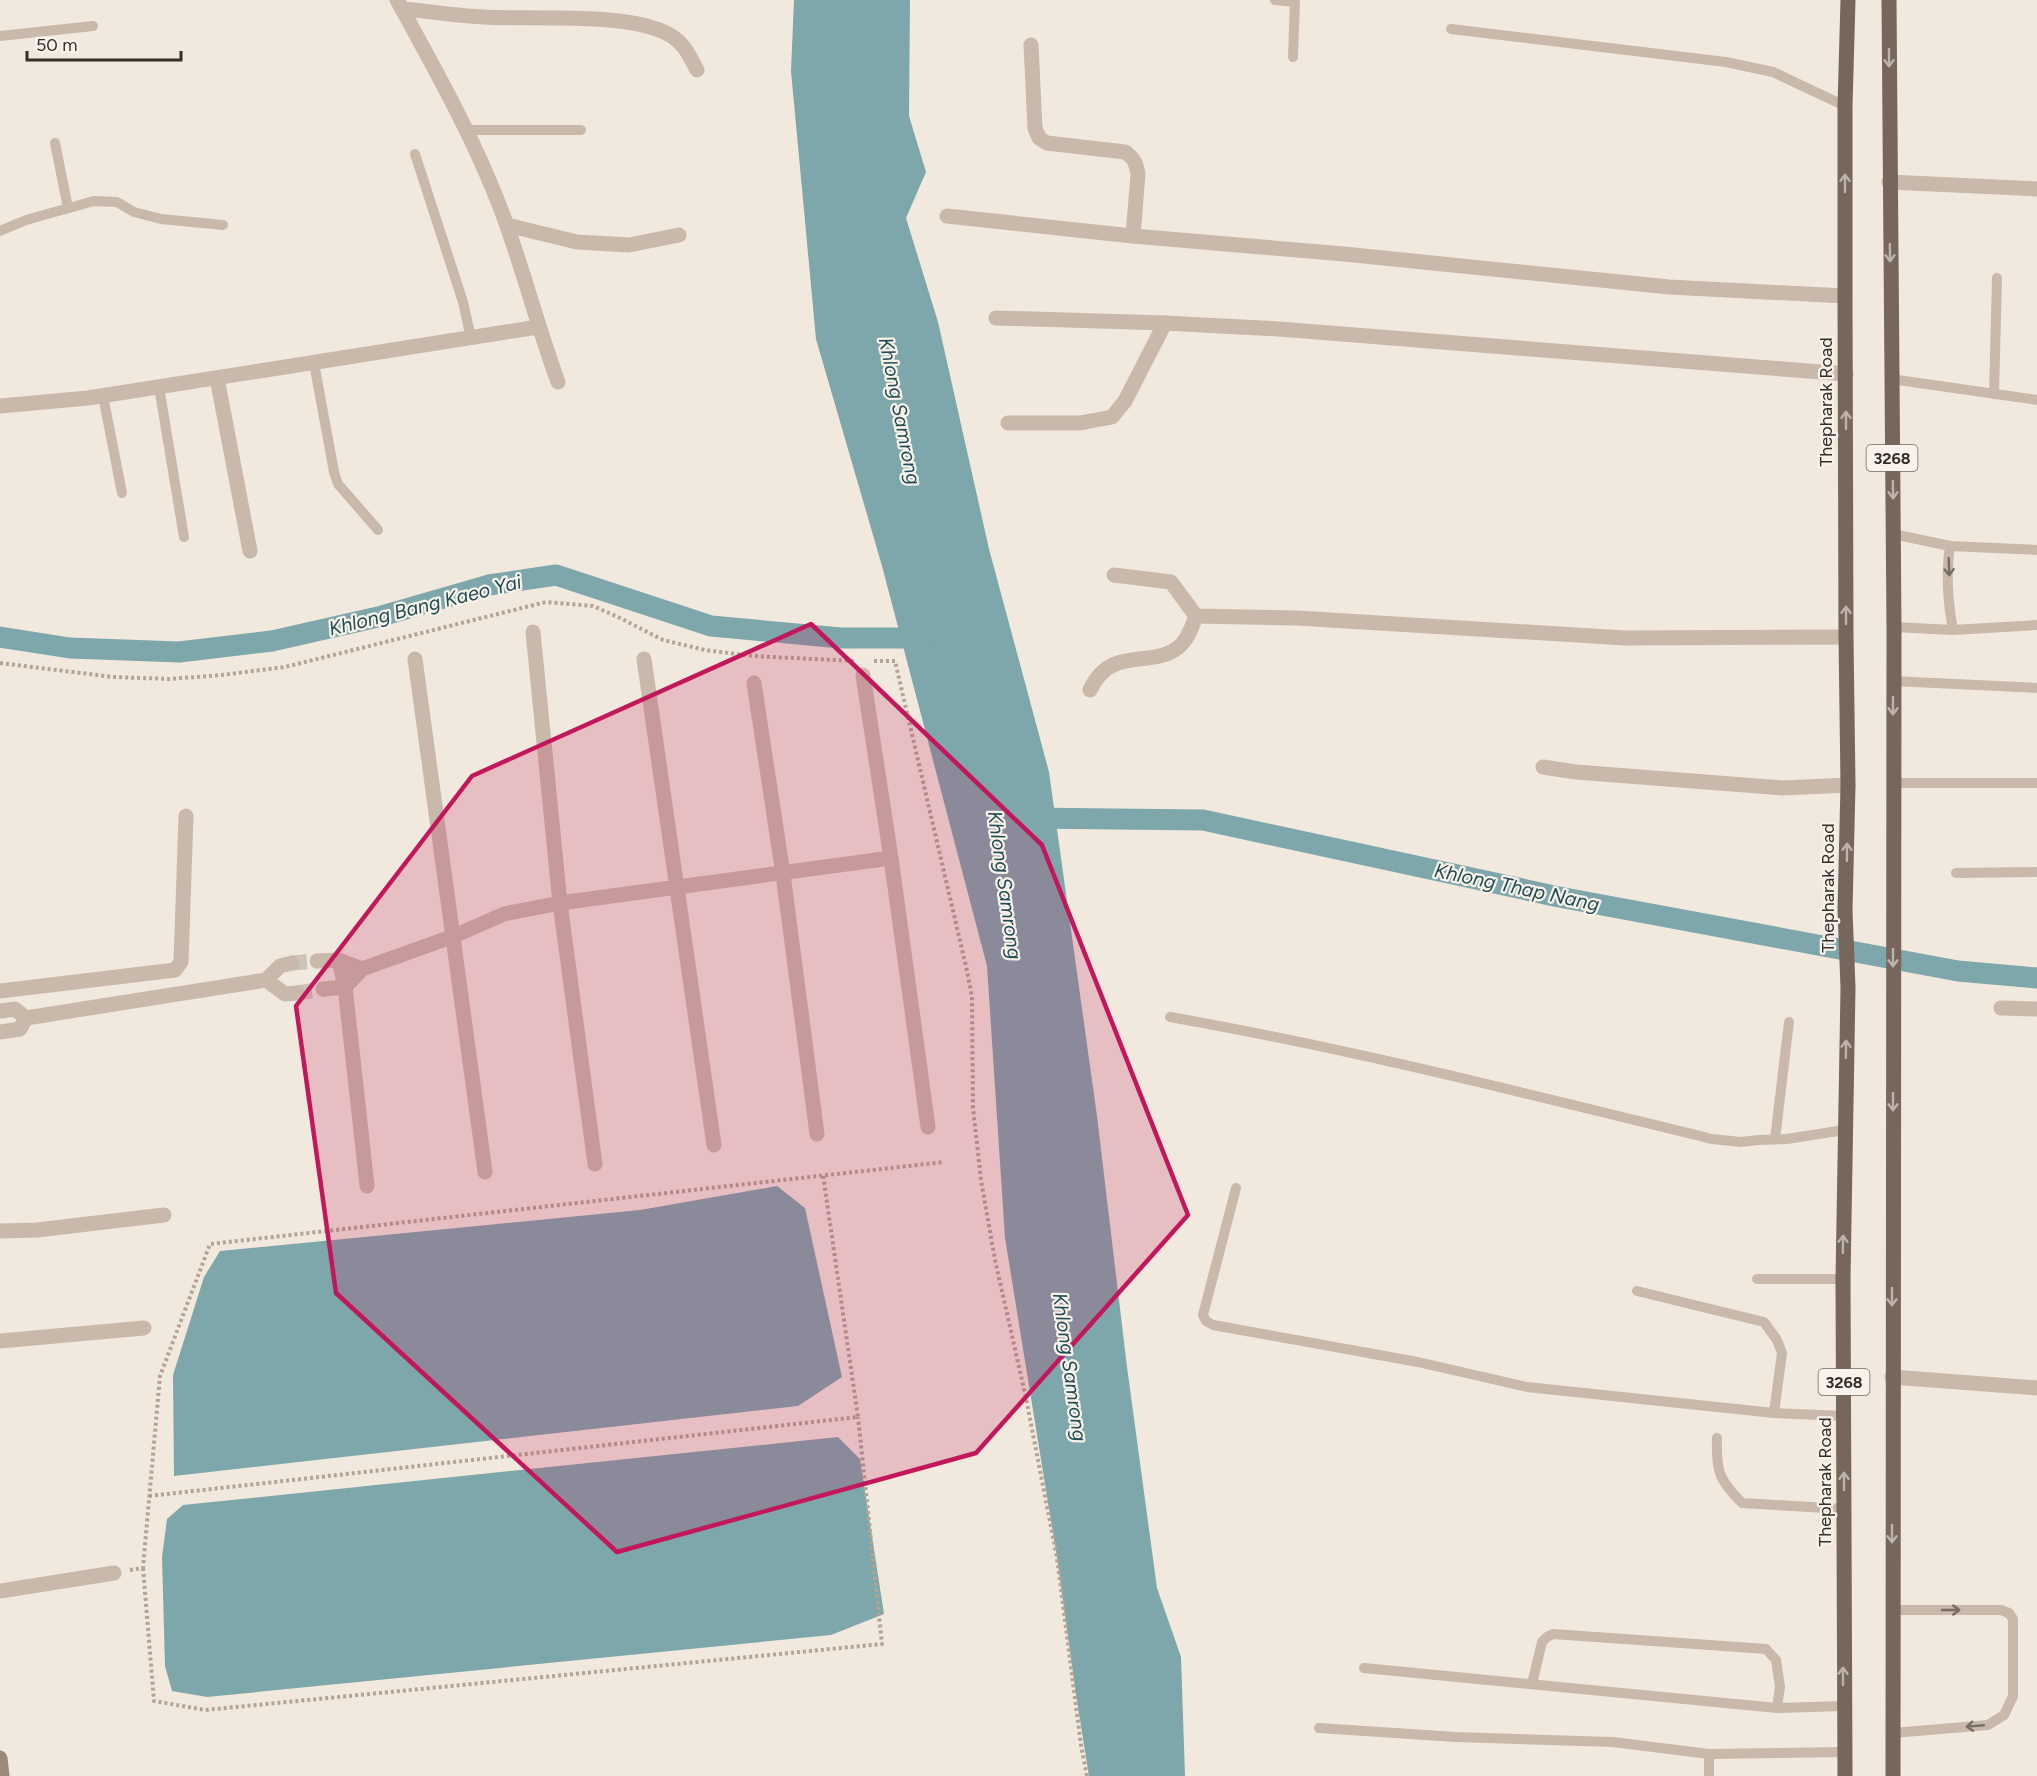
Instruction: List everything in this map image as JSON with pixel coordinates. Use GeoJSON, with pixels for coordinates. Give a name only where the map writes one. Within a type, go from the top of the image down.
{"type":"FeatureCollection","features":[{"type":"Feature","properties":{"kind":"main road","name":"Thepharak Road"},"geometry":{"type":"LineString","coordinates":[[1845,1776],[1843,1279],[1848,988],[1845,910],[1848,785],[1845,106],[1848,0]]}},
{"type":"Feature","properties":{"kind":"main road","name":"3268"},"geometry":{"type":"LineString","coordinates":[[1888,0],[1894,627],[1893,1776]]}},
{"type":"Feature","properties":{"kind":"main road"},"geometry":{"type":"LineString","coordinates":[[0,1758],[3,1776]]}},
{"type":"Feature","properties":{"kind":"street"},"geometry":{"type":"LineString","coordinates":[[400,4],[483,17],[638,23],[672,35],[683,44],[697,70]]}},
{"type":"Feature","properties":{"kind":"street"},"geometry":{"type":"LineString","coordinates":[[400,4],[465,130],[507,225],[538,327],[558,382]]}},
{"type":"Feature","properties":{"kind":"street"},"geometry":{"type":"LineString","coordinates":[[1031,45],[1035,128],[1039,138],[1047,143],[1125,152],[1132,157],[1138,174],[1133,236]]}},
{"type":"Feature","properties":{"kind":"street"},"geometry":{"type":"LineString","coordinates":[[1889,182],[2037,189]]}},
{"type":"Feature","properties":{"kind":"street"},"geometry":{"type":"LineString","coordinates":[[947,216],[1669,287],[1845,296]]}},
{"type":"Feature","properties":{"kind":"street"},"geometry":{"type":"LineString","coordinates":[[507,225],[577,242],[629,245],[679,235]]}},
{"type":"Feature","properties":{"kind":"street"},"geometry":{"type":"LineString","coordinates":[[996,318],[1209,324],[1290,329],[1846,374]]}},
{"type":"Feature","properties":{"kind":"street"},"geometry":{"type":"LineString","coordinates":[[1008,423],[1080,423],[1112,417],[1125,401],[1165,323]]}},
{"type":"Feature","properties":{"kind":"street"},"geometry":{"type":"LineString","coordinates":[[0,406],[103,396],[538,327]]}},
{"type":"Feature","properties":{"kind":"street"},"geometry":{"type":"LineString","coordinates":[[217,378],[250,550]]}},
{"type":"Feature","properties":{"kind":"street"},"geometry":{"type":"LineString","coordinates":[[1114,575],[1171,582],[1196,616]]}},
{"type":"Feature","properties":{"kind":"street"},"geometry":{"type":"LineString","coordinates":[[1196,616],[1297,618],[1625,638],[1846,637]]}},
{"type":"Feature","properties":{"kind":"street"},"geometry":{"type":"LineString","coordinates":[[1090,690],[1095,678],[1108,667],[1121,661],[1158,656],[1175,649],[1187,638],[1196,616]]}},
{"type":"Feature","properties":{"kind":"street"},"geometry":{"type":"LineString","coordinates":[[533,632],[560,903],[594,1164]]}},
{"type":"Feature","properties":{"kind":"street"},"geometry":{"type":"LineString","coordinates":[[415,659],[485,1172]]}},
{"type":"Feature","properties":{"kind":"street"},"geometry":{"type":"LineString","coordinates":[[644,659],[714,1145]]}},
{"type":"Feature","properties":{"kind":"street"},"geometry":{"type":"LineString","coordinates":[[862,675],[891,858],[928,1127]]}},
{"type":"Feature","properties":{"kind":"street"},"geometry":{"type":"LineString","coordinates":[[754,683],[783,874],[817,1134]]}},
{"type":"Feature","properties":{"kind":"street"},"geometry":{"type":"LineString","coordinates":[[1542,767],[1576,772],[1784,788],[1848,785]]}},
{"type":"Feature","properties":{"kind":"street"},"geometry":{"type":"LineString","coordinates":[[0,991],[176,970],[181,962],[186,816]]}},
{"type":"Feature","properties":{"kind":"street"},"geometry":{"type":"LineString","coordinates":[[323,989],[345,987],[362,969],[454,936],[504,914],[560,903],[891,858]]}},
{"type":"Feature","properties":{"kind":"street"},"geometry":{"type":"LineString","coordinates":[[317,961],[339,960],[362,969]]}},
{"type":"Feature","properties":{"kind":"street"},"geometry":{"type":"LineString","coordinates":[[339,960],[345,987],[367,1186]]}},
{"type":"Feature","properties":{"kind":"street"},"geometry":{"type":"LineString","coordinates":[[0,1011],[15,1009],[26,1018],[266,980],[280,966],[291,963]]}},
{"type":"Feature","properties":{"kind":"street"},"geometry":{"type":"LineString","coordinates":[[266,980],[285,994],[297,993]]}},
{"type":"Feature","properties":{"kind":"street"},"geometry":{"type":"LineString","coordinates":[[2001,1008],[2037,1009]]}},
{"type":"Feature","properties":{"kind":"street"},"geometry":{"type":"LineString","coordinates":[[0,1032],[20,1029],[26,1018]]}},
{"type":"Feature","properties":{"kind":"street"},"geometry":{"type":"LineString","coordinates":[[0,1231],[37,1230],[164,1215]]}},
{"type":"Feature","properties":{"kind":"street"},"geometry":{"type":"LineString","coordinates":[[0,1341],[144,1328]]}},
{"type":"Feature","properties":{"kind":"street"},"geometry":{"type":"LineString","coordinates":[[1892,1377],[2037,1388]]}},
{"type":"Feature","properties":{"kind":"street"},"geometry":{"type":"LineString","coordinates":[[0,1591],[114,1573]]}},
{"type":"Feature","properties":{"kind":"lane"},"geometry":{"type":"LineString","coordinates":[[1275,0],[1295,1],[1293,57]]}},
{"type":"Feature","properties":{"kind":"lane"},"geometry":{"type":"LineString","coordinates":[[0,36],[93,26]]}},
{"type":"Feature","properties":{"kind":"lane"},"geometry":{"type":"LineString","coordinates":[[1451,29],[1726,62],[1773,72],[1845,106]]}},
{"type":"Feature","properties":{"kind":"lane"},"geometry":{"type":"LineString","coordinates":[[465,130],[581,130]]}},
{"type":"Feature","properties":{"kind":"lane"},"geometry":{"type":"LineString","coordinates":[[56,143],[68,208]]}},
{"type":"Feature","properties":{"kind":"lane"},"geometry":{"type":"LineString","coordinates":[[415,154],[463,302],[471,338]]}},
{"type":"Feature","properties":{"kind":"lane"},"geometry":{"type":"LineString","coordinates":[[0,231],[26,220],[94,201],[117,202],[134,212],[161,219],[223,225]]}},
{"type":"Feature","properties":{"kind":"lane"},"geometry":{"type":"LineString","coordinates":[[1994,394],[1997,278]]}},
{"type":"Feature","properties":{"kind":"lane"},"geometry":{"type":"LineString","coordinates":[[314,363],[338,484],[378,530]]}},
{"type":"Feature","properties":{"kind":"lane"},"geometry":{"type":"LineString","coordinates":[[1892,379],[2037,400]]}},
{"type":"Feature","properties":{"kind":"lane"},"geometry":{"type":"LineString","coordinates":[[159,387],[184,537]]}},
{"type":"Feature","properties":{"kind":"lane"},"geometry":{"type":"LineString","coordinates":[[103,396],[122,493]]}},
{"type":"Feature","properties":{"kind":"lane"},"geometry":{"type":"LineString","coordinates":[[1893,534],[1950,546],[2037,550]]}},
{"type":"Feature","properties":{"kind":"lane"},"geometry":{"type":"LineString","coordinates":[[1950,546],[1948,556],[1953,630]]}},
{"type":"Feature","properties":{"kind":"lane"},"geometry":{"type":"LineString","coordinates":[[1894,627],[1953,630],[2037,625]]}},
{"type":"Feature","properties":{"kind":"lane"},"geometry":{"type":"LineString","coordinates":[[1893,681],[2037,688]]}},
{"type":"Feature","properties":{"kind":"lane"},"geometry":{"type":"LineString","coordinates":[[1893,783],[2037,783]]}},
{"type":"Feature","properties":{"kind":"lane"},"geometry":{"type":"LineString","coordinates":[[1956,873],[2037,872]]}},
{"type":"Feature","properties":{"kind":"lane"},"geometry":{"type":"LineString","coordinates":[[1170,1017],[1227,1027],[1484,1083],[1712,1139],[1741,1143],[1844,1130]]}},
{"type":"Feature","properties":{"kind":"lane"},"geometry":{"type":"LineString","coordinates":[[1774,1139],[1789,1022]]}},
{"type":"Feature","properties":{"kind":"lane"},"geometry":{"type":"LineString","coordinates":[[1236,1188],[1203,1315],[1206,1321],[1213,1325],[1418,1362],[1527,1387],[1774,1413],[1845,1416]]}},
{"type":"Feature","properties":{"kind":"lane"},"geometry":{"type":"LineString","coordinates":[[1757,1279],[1843,1279]]}},
{"type":"Feature","properties":{"kind":"lane"},"geometry":{"type":"LineString","coordinates":[[1637,1291],[1764,1322],[1777,1340],[1782,1353],[1774,1413]]}},
{"type":"Feature","properties":{"kind":"lane"},"geometry":{"type":"LineString","coordinates":[[1718,1438],[1716,1464],[1725,1485],[1742,1503],[1844,1509]]}},
{"type":"Feature","properties":{"kind":"lane"},"geometry":{"type":"LineString","coordinates":[[1893,1610],[2001,1610],[2013,1619],[2013,1696],[2004,1715],[1988,1725],[1893,1733]]}},
{"type":"Feature","properties":{"kind":"lane"},"geometry":{"type":"LineString","coordinates":[[1532,1684],[1542,1642],[1553,1634],[1766,1649],[1776,1660],[1780,1687],[1777,1708]]}},
{"type":"Feature","properties":{"kind":"lane"},"geometry":{"type":"LineString","coordinates":[[1364,1668],[1777,1708],[1843,1706]]}},
{"type":"Feature","properties":{"kind":"lane"},"geometry":{"type":"LineString","coordinates":[[1319,1728],[1456,1737],[1613,1742],[1709,1754],[1845,1752]]}},
{"type":"Feature","properties":{"kind":"lane"},"geometry":{"type":"LineString","coordinates":[[1709,1754],[1710,1776]]}},
{"type":"Feature","properties":{"kind":"path"},"geometry":{"type":"LineString","coordinates":[[0,663],[113,676],[170,679],[222,675],[285,667],[546,602],[593,606],[663,640],[705,650],[810,660],[895,662],[972,997],[973,1108],[981,1180],[994,1260],[1026,1398],[1057,1558],[1087,1776]]}},
{"type":"Feature","properties":{"kind":"path"},"geometry":{"type":"LineString","coordinates":[[823,1175],[858,1417],[882,1644],[205,1710],[154,1701],[143,1568],[160,1376],[210,1244],[823,1175],[944,1162]]}},
{"type":"Feature","properties":{"kind":"path"},"geometry":{"type":"LineString","coordinates":[[149,1496],[858,1417]]}},
{"type":"Feature","properties":{"kind":"path"},"geometry":{"type":"LineString","coordinates":[[114,1573],[143,1568]]}},
{"type":"Feature","properties":{"kind":"highlighted area"},"geometry":{"type":"Polygon","coordinates":[[[811,624],[1042,845],[1188,1215],[976,1453],[617,1552],[336,1293],[296,1006],[472,776],[811,624]]]}},
{"type":"Feature","properties":{"kind":"water","name":"Khlong Samrong"},"geometry":{"type":"Polygon","coordinates":[[[794,0],[910,0],[909,116],[926,172],[906,218],[938,322],[989,549],[1049,772],[1097,1116],[1127,1367],[1157,1588],[1181,1657],[1185,1776],[1089,1776],[1057,1558],[1005,1238],[987,966],[882,566],[816,339],[791,71],[794,0]]]}},
{"type":"Feature","properties":{"kind":"water"},"geometry":{"type":"Polygon","coordinates":[[[777,1186],[805,1208],[842,1377],[798,1406],[174,1476],[173,1375],[204,1277],[220,1251],[640,1210],[777,1186]]]}},
{"type":"Feature","properties":{"kind":"water"},"geometry":{"type":"Polygon","coordinates":[[[838,1437],[860,1459],[884,1614],[831,1635],[207,1697],[172,1691],[165,1666],[162,1557],[167,1519],[183,1505],[838,1437]]]}},
{"type":"Feature","properties":{"kind":"waterway","name":"Khlong Bang Kaeo Yai"},"geometry":{"type":"LineString","coordinates":[[0,637],[70,648],[179,652],[272,641],[378,617],[489,585],[556,575],[711,626],[841,638],[926,638]]}},
{"type":"Feature","properties":{"kind":"waterway","name":"Khlong Thap Nang"},"geometry":{"type":"LineString","coordinates":[[1027,818],[1203,820],[1559,897],[1958,971],[2037,978]]}},
{"type":"Feature","properties":{"kind":"tunnel"},"geometry":{"type":"LineString","coordinates":[[292,963],[317,961]]}},
{"type":"Feature","properties":{"kind":"tunnel"},"geometry":{"type":"LineString","coordinates":[[297,993],[323,989]]}}]}
